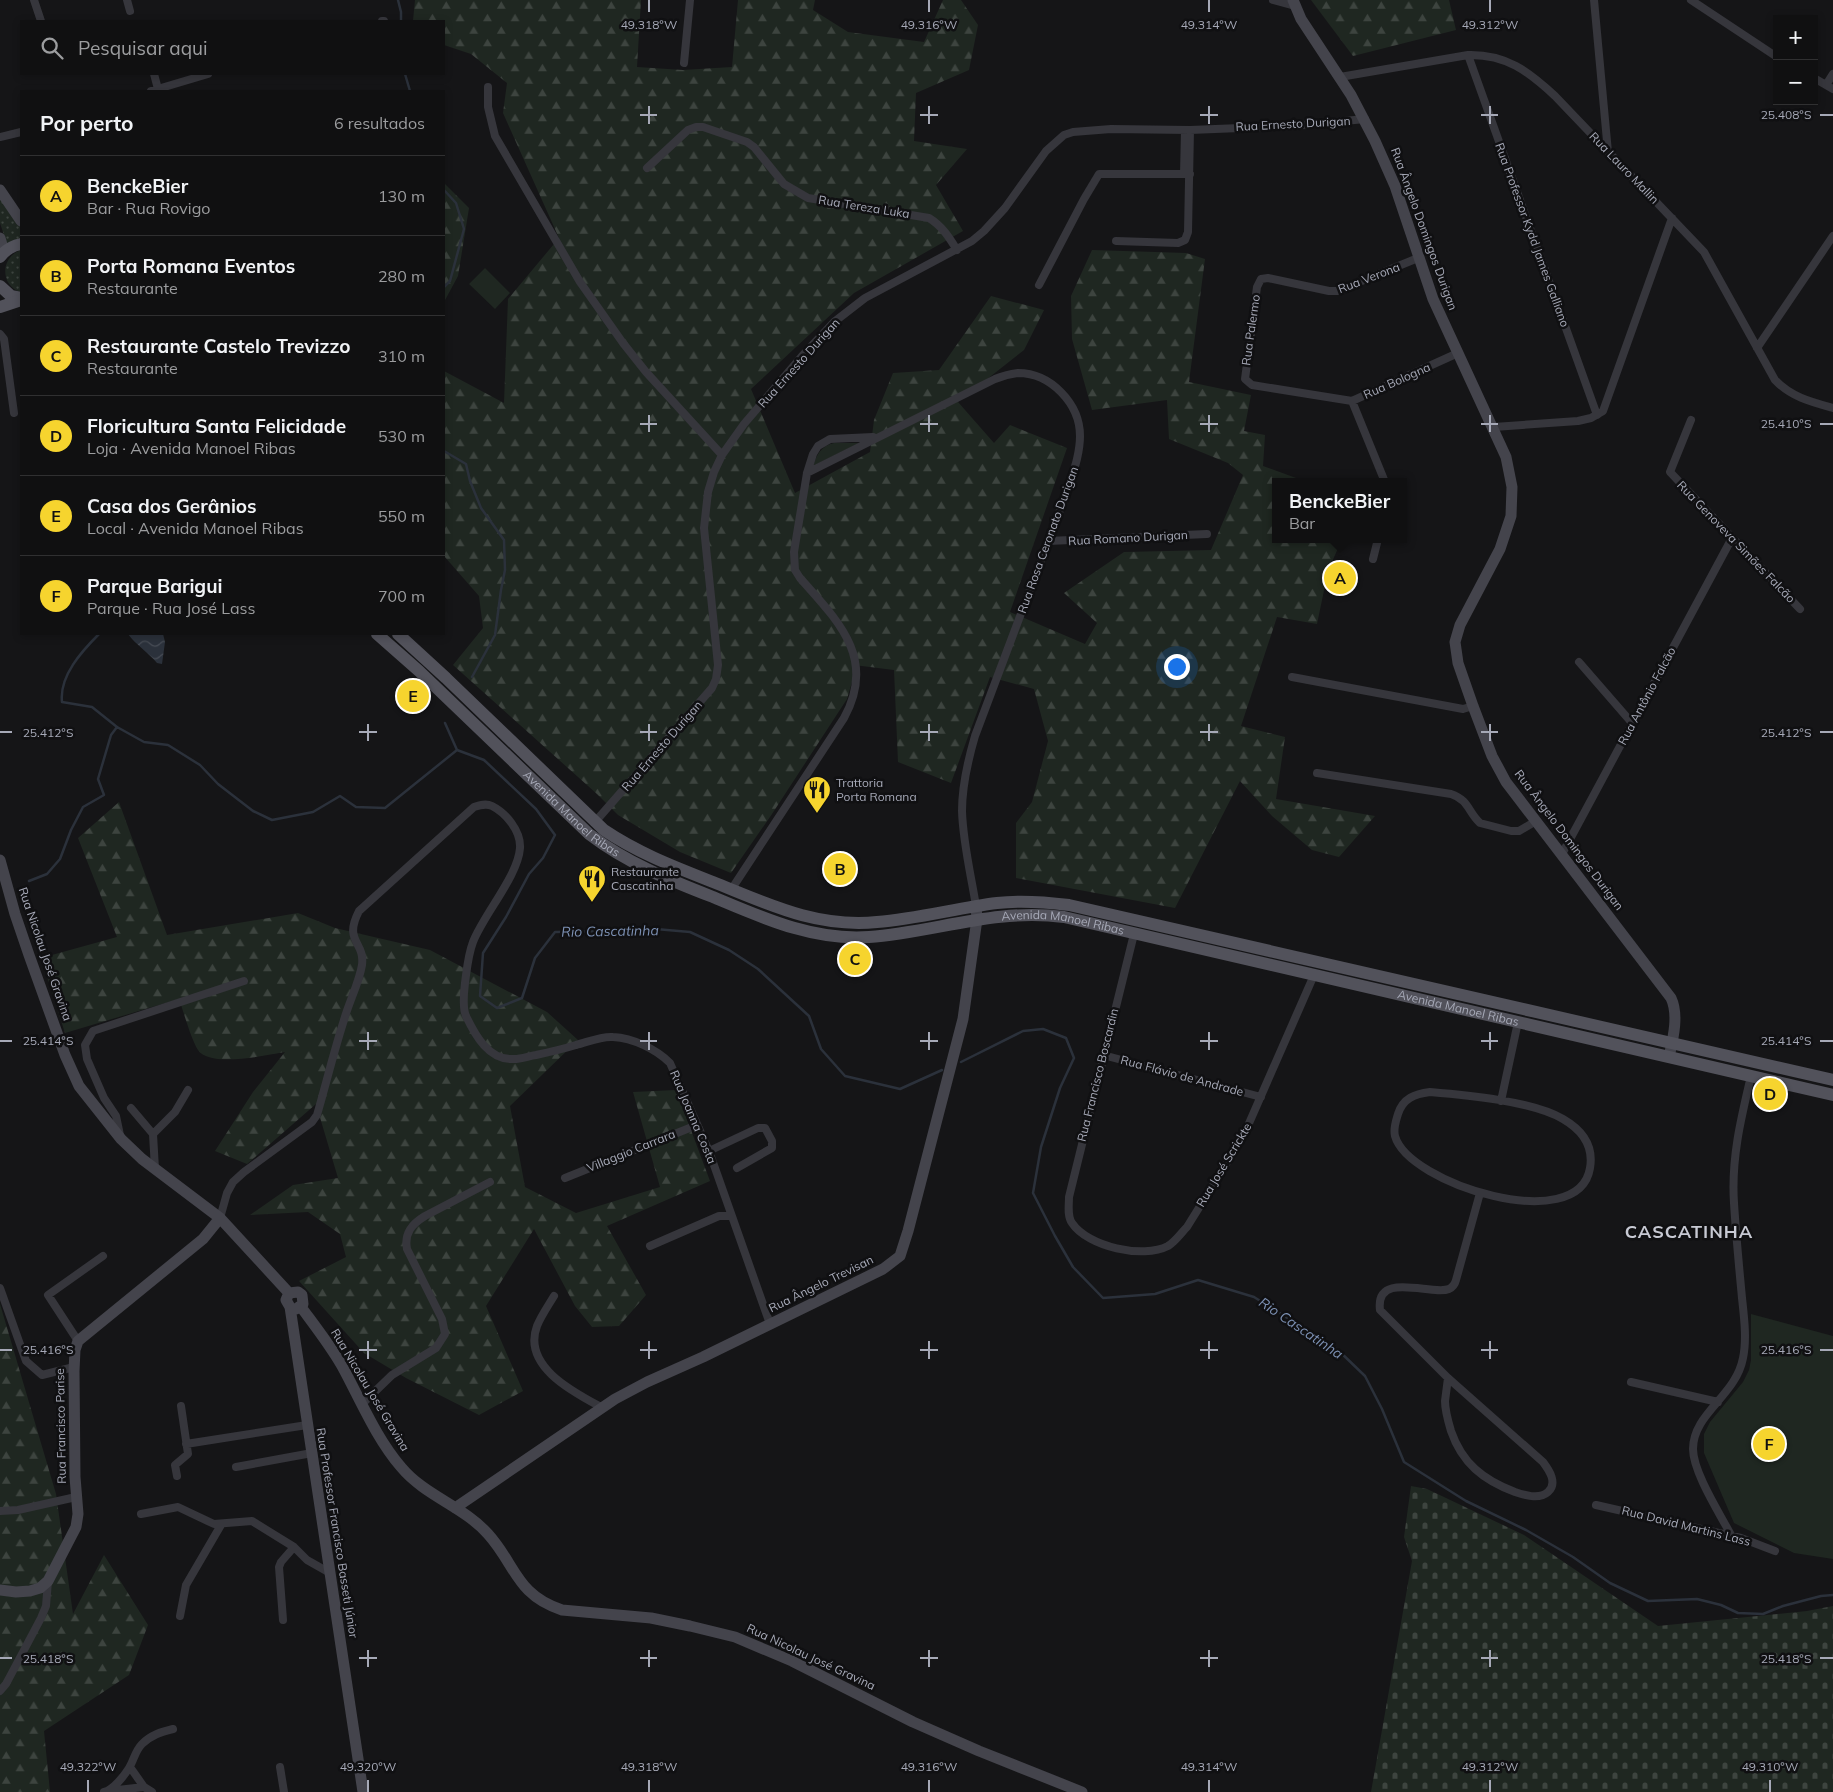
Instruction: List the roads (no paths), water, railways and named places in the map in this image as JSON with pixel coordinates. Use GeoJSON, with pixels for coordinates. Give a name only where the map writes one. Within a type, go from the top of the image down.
{"type":"FeatureCollection","features":[{"type":"Feature","properties":{"kind":"main road"},"geometry":{"type":"LineString","coordinates":[[2,253],[12,246],[20,244]]}},
{"type":"Feature","properties":{"kind":"main road"},"geometry":{"type":"LineString","coordinates":[[0,286],[11,296],[20,299]]}},
{"type":"Feature","properties":{"kind":"main road"},"geometry":{"type":"LineString","coordinates":[[2,307],[20,299]]}},
{"type":"Feature","properties":{"kind":"main road"},"geometry":{"type":"LineString","coordinates":[[2,307],[20,305]]}},
{"type":"Feature","properties":{"kind":"main road","name":"Avenida Manoel Ribas"},"geometry":{"type":"LineString","coordinates":[[378,635],[431,682],[589,834],[626,859],[657,874],[779,923],[810,933],[834,936],[876,936],[1016,914],[1055,916],[1833,1095]]}},
{"type":"Feature","properties":{"kind":"main road","name":"Avenida Manoel Ribas"},"geometry":{"type":"LineString","coordinates":[[399,635],[430,662],[595,822],[614,836],[643,853],[731,890],[801,916],[842,923],[879,922],[976,906],[1032,901],[1069,905],[1833,1080]]}},
{"type":"Feature","properties":{"kind":"main road"},"geometry":{"type":"LineString","coordinates":[[419,671],[426,669],[430,662]]}},
{"type":"Feature","properties":{"kind":"main road"},"geometry":{"type":"LineString","coordinates":[[431,682],[439,677],[446,678]]}},
{"type":"Feature","properties":{"kind":"main road"},"geometry":{"type":"LineString","coordinates":[[589,834],[595,822]]}},
{"type":"Feature","properties":{"kind":"main road"},"geometry":{"type":"LineString","coordinates":[[699,892],[725,894],[731,890]]}},
{"type":"Feature","properties":{"kind":"main road"},"geometry":{"type":"LineString","coordinates":[[1081,921],[1113,922],[1118,916]]}},
{"type":"Feature","properties":{"kind":"main road"},"geometry":{"type":"LineString","coordinates":[[1134,934],[1140,928],[1147,926],[1172,928]]}},
{"type":"Feature","properties":{"kind":"main road"},"geometry":{"type":"LineString","coordinates":[[1289,969],[1303,966],[1308,960]]}},
{"type":"Feature","properties":{"kind":"main road"},"geometry":{"type":"LineString","coordinates":[[1314,975],[1320,969],[1340,967]]}},
{"type":"Feature","properties":{"kind":"main road"},"geometry":{"type":"LineString","coordinates":[[1462,1009],[1498,1011],[1502,1009],[1504,1004]]}},
{"type":"Feature","properties":{"kind":"main road"},"geometry":{"type":"LineString","coordinates":[[1518,1022],[1521,1018],[1530,1015],[1560,1017]]}},
{"type":"Feature","properties":{"kind":"street"},"geometry":{"type":"LineString","coordinates":[[34,0],[41,20]]}},
{"type":"Feature","properties":{"kind":"street"},"geometry":{"type":"LineString","coordinates":[[127,0],[130,11]]}},
{"type":"Feature","properties":{"kind":"street"},"geometry":{"type":"LineString","coordinates":[[684,63],[690,0]]}},
{"type":"Feature","properties":{"kind":"street"},"geometry":{"type":"LineString","coordinates":[[1273,0],[1294,3]]}},
{"type":"Feature","properties":{"kind":"street"},"geometry":{"type":"LineString","coordinates":[[1594,0],[1608,152]]}},
{"type":"Feature","properties":{"kind":"street"},"geometry":{"type":"LineString","coordinates":[[1691,0],[1773,54]]}},
{"type":"Feature","properties":{"kind":"street","name":"Rua Ângelo Domingos Durigan"},"geometry":{"type":"LineString","coordinates":[[1294,3],[1313,37],[1365,119],[1394,186],[1433,299],[1494,427],[1511,473],[1513,502],[1511,516],[1500,549],[1457,634],[1455,652],[1473,706],[1486,742],[1510,787],[1671,998],[1675,1011],[1669,1057]]}},
{"type":"Feature","properties":{"kind":"street","name":"Rua Lauro Mallin"},"geometry":{"type":"LineString","coordinates":[[1340,77],[1468,55],[1490,56],[1503,59],[1529,74],[1555,96],[1699,246],[1708,259],[1769,371],[1782,387],[1800,398],[1833,408]]}},
{"type":"Feature","properties":{"kind":"street","name":"Rua Professor Kydd James Galliano"},"geometry":{"type":"LineString","coordinates":[[1468,55],[1596,415]]}},
{"type":"Feature","properties":{"kind":"street"},"geometry":{"type":"LineString","coordinates":[[1818,80],[1830,87],[1833,74]]}},
{"type":"Feature","properties":{"kind":"street"},"geometry":{"type":"LineString","coordinates":[[154,75],[154,90],[205,75]]}},
{"type":"Feature","properties":{"kind":"street"},"geometry":{"type":"LineString","coordinates":[[488,87],[488,107],[495,136],[580,282],[646,372],[722,455]]}},
{"type":"Feature","properties":{"kind":"street","name":"Rua Ernesto Durigan"},"geometry":{"type":"LineString","coordinates":[[595,822],[706,696],[716,678],[717,652],[704,528],[708,492],[714,472],[722,455],[744,424],[834,322],[865,298],[972,241],[996,219],[1046,151],[1064,135],[1073,132],[1111,129],[1187,130],[1292,126],[1365,119]]}},
{"type":"Feature","properties":{"kind":"street","name":"Rua Tereza Luka"},"geometry":{"type":"LineString","coordinates":[[647,168],[688,130],[703,127],[747,142],[754,147],[784,184],[802,195],[824,202],[929,218],[938,223],[957,250]]}},
{"type":"Feature","properties":{"kind":"street"},"geometry":{"type":"LineString","coordinates":[[1116,241],[1178,243],[1185,240],[1188,232],[1187,130]]}},
{"type":"Feature","properties":{"kind":"street"},"geometry":{"type":"LineString","coordinates":[[0,137],[20,132]]}},
{"type":"Feature","properties":{"kind":"street"},"geometry":{"type":"LineString","coordinates":[[1039,285],[1099,174],[1187,174]]}},
{"type":"Feature","properties":{"kind":"street"},"geometry":{"type":"LineString","coordinates":[[0,190],[20,220]]}},
{"type":"Feature","properties":{"kind":"street"},"geometry":{"type":"LineString","coordinates":[[1494,427],[1578,421],[1602,411],[1606,405],[1672,218]]}},
{"type":"Feature","properties":{"kind":"street"},"geometry":{"type":"LineString","coordinates":[[1757,348],[1833,236]]}},
{"type":"Feature","properties":{"kind":"street"},"geometry":{"type":"LineString","coordinates":[[0,238],[2,253]]}},
{"type":"Feature","properties":{"kind":"street","name":"Rua Verona"},"geometry":{"type":"LineString","coordinates":[[1261,279],[1268,278],[1328,291],[1337,291],[1418,258]]}},
{"type":"Feature","properties":{"kind":"street","name":"Rua Palermo"},"geometry":{"type":"LineString","coordinates":[[1246,381],[1244,376],[1257,287],[1261,279]]}},
{"type":"Feature","properties":{"kind":"street"},"geometry":{"type":"LineString","coordinates":[[0,334],[4,338],[14,413]]}},
{"type":"Feature","properties":{"kind":"street","name":"Rua Bologna"},"geometry":{"type":"LineString","coordinates":[[1246,381],[1252,385],[1352,401],[1458,354]]}},
{"type":"Feature","properties":{"kind":"street","name":"Rua Rosa Ceronato Durigan"},"geometry":{"type":"LineString","coordinates":[[807,473],[995,379],[1018,373],[1043,378],[1064,395],[1078,421],[1080,436],[1075,468],[975,736],[968,761],[962,810],[976,906]]}},
{"type":"Feature","properties":{"kind":"street"},"geometry":{"type":"LineString","coordinates":[[1352,401],[1383,478]]}},
{"type":"Feature","properties":{"kind":"street","name":"Rua Genoveva Simões Falcão"},"geometry":{"type":"LineString","coordinates":[[1691,420],[1670,472],[1800,609]]}},
{"type":"Feature","properties":{"kind":"street"},"geometry":{"type":"LineString","coordinates":[[731,890],[844,718],[855,694],[857,670],[851,644],[841,626],[800,578],[796,570],[794,552],[807,473],[813,454],[818,446],[830,440],[863,439],[880,436]]}},
{"type":"Feature","properties":{"kind":"street","name":"Rua Romano Durigan"},"geometry":{"type":"LineString","coordinates":[[1048,542],[1207,534]]}},
{"type":"Feature","properties":{"kind":"street","name":"Rua Antônio Falcão"},"geometry":{"type":"LineString","coordinates":[[1562,854],[1732,538]]}},
{"type":"Feature","properties":{"kind":"street"},"geometry":{"type":"LineString","coordinates":[[1372,559],[1377,543]]}},
{"type":"Feature","properties":{"kind":"street"},"geometry":{"type":"LineString","coordinates":[[1579,662],[1632,723]]}},
{"type":"Feature","properties":{"kind":"street"},"geometry":{"type":"LineString","coordinates":[[1292,676],[1462,709],[1473,706]]}},
{"type":"Feature","properties":{"kind":"street"},"geometry":{"type":"LineString","coordinates":[[1317,774],[1459,796],[1466,802],[1480,823],[1511,831],[1519,832],[1536,821]]}},
{"type":"Feature","properties":{"kind":"street","name":"Rua Joanna Costa"},"geometry":{"type":"LineString","coordinates":[[220,1218],[227,1193],[233,1182],[312,1122],[317,1116],[339,1036],[362,968],[360,952],[352,933],[353,924],[359,912],[474,807],[482,804],[491,805],[516,829],[520,848],[515,868],[478,932],[468,957],[464,990],[465,1014],[483,1046],[496,1055],[512,1060],[564,1049],[611,1036],[627,1038],[661,1054],[670,1063],[698,1125],[770,1324]]}},
{"type":"Feature","properties":{"kind":"street","name":"Rua Nicolau José Gravina"},"geometry":{"type":"LineString","coordinates":[[0,860],[15,914],[65,1055],[79,1086],[121,1139],[142,1159],[220,1218],[289,1293]]}},
{"type":"Feature","properties":{"kind":"street","name":"Rua Ângelo Trevisan"},"geometry":{"type":"LineString","coordinates":[[455,1508],[601,1407],[630,1390],[704,1357],[883,1269],[900,1256],[905,1245],[966,1005],[977,920],[976,906]]}},
{"type":"Feature","properties":{"kind":"street","name":"Rua Francisco Boscardin"},"geometry":{"type":"LineString","coordinates":[[1069,1217],[1071,1186],[1134,934]]}},
{"type":"Feature","properties":{"kind":"street","name":"Rua José Scrickte"},"geometry":{"type":"LineString","coordinates":[[1069,1217],[1072,1224],[1088,1237],[1109,1247],[1136,1252],[1159,1249],[1178,1238],[1187,1227],[1238,1146],[1314,975]]}},
{"type":"Feature","properties":{"kind":"street"},"geometry":{"type":"LineString","coordinates":[[121,1139],[116,1116],[104,1098],[87,1058],[85,1045],[93,1031],[244,981]]}},
{"type":"Feature","properties":{"kind":"street"},"geometry":{"type":"LineString","coordinates":[[1502,1101],[1518,1022]]}},
{"type":"Feature","properties":{"kind":"street","name":"Rua Flávio de Andrade"},"geometry":{"type":"LineString","coordinates":[[1103,1055],[1261,1097]]}},
{"type":"Feature","properties":{"kind":"street"},"geometry":{"type":"LineString","coordinates":[[1731,1536],[1699,1473],[1693,1450],[1694,1438],[1699,1426],[1736,1379],[1744,1351],[1734,1202],[1734,1164],[1737,1137],[1751,1076]]}},
{"type":"Feature","properties":{"kind":"street"},"geometry":{"type":"LineString","coordinates":[[153,1134],[176,1112],[188,1090]]}},
{"type":"Feature","properties":{"kind":"street"},"geometry":{"type":"LineString","coordinates":[[1418,1093],[1453,1094],[1502,1101],[1558,1116],[1572,1124],[1583,1134],[1589,1145],[1591,1156],[1590,1170],[1584,1182],[1572,1193],[1546,1201],[1524,1200],[1480,1193],[1459,1185],[1420,1164],[1398,1144],[1394,1124],[1400,1109],[1407,1099],[1418,1093]]}},
{"type":"Feature","properties":{"kind":"street"},"geometry":{"type":"LineString","coordinates":[[131,1108],[153,1134],[155,1169]]}},
{"type":"Feature","properties":{"kind":"street","name":"Villaggio Carrara"},"geometry":{"type":"LineString","coordinates":[[565,1178],[698,1125]]}},
{"type":"Feature","properties":{"kind":"street"},"geometry":{"type":"LineString","coordinates":[[708,1152],[758,1128],[765,1128],[772,1141],[772,1148],[737,1168]]}},
{"type":"Feature","properties":{"kind":"street"},"geometry":{"type":"LineString","coordinates":[[362,1404],[392,1375],[436,1348],[445,1334],[442,1319],[407,1250],[405,1241],[408,1231],[425,1216],[490,1182]]}},
{"type":"Feature","properties":{"kind":"street"},"geometry":{"type":"LineString","coordinates":[[1448,1378],[1445,1402],[1447,1418],[1460,1452],[1470,1465],[1484,1476],[1506,1488],[1530,1496],[1546,1494],[1551,1489],[1552,1480],[1549,1470],[1543,1462],[1448,1378],[1380,1310],[1379,1303],[1381,1297],[1388,1291],[1408,1287],[1448,1290],[1454,1286],[1480,1193]]}},
{"type":"Feature","properties":{"kind":"street"},"geometry":{"type":"LineString","coordinates":[[650,1246],[720,1216],[731,1216]]}},
{"type":"Feature","properties":{"kind":"street"},"geometry":{"type":"LineString","coordinates":[[103,1256],[48,1295],[78,1341],[203,1239],[220,1218]]}},
{"type":"Feature","properties":{"kind":"street"},"geometry":{"type":"LineString","coordinates":[[0,1288],[26,1361],[42,1375],[74,1367]]}},
{"type":"Feature","properties":{"kind":"street","name":"Rua Professor Francisco Basseti Júnior"},"geometry":{"type":"LineString","coordinates":[[289,1293],[286,1300],[295,1307],[307,1425],[362,1792]]}},
{"type":"Feature","properties":{"kind":"street"},"geometry":{"type":"LineString","coordinates":[[554,1296],[536,1327],[534,1339],[538,1355],[550,1374],[576,1393],[601,1407]]}},
{"type":"Feature","properties":{"kind":"street","name":"Rua Nicolau José Gravina"},"geometry":{"type":"LineString","coordinates":[[295,1307],[334,1353],[385,1445],[401,1467],[419,1485],[479,1525],[488,1534],[531,1594],[550,1606],[568,1611],[652,1618],[735,1637],[785,1658],[913,1722],[979,1751],[1082,1792]]}},
{"type":"Feature","properties":{"kind":"street","name":"Rua Francisco Parise"},"geometry":{"type":"LineString","coordinates":[[48,1581],[76,1527],[78,1514],[76,1497],[74,1367],[75,1350],[78,1341]]}},
{"type":"Feature","properties":{"kind":"street"},"geometry":{"type":"LineString","coordinates":[[1631,1382],[1718,1402]]}},
{"type":"Feature","properties":{"kind":"street"},"geometry":{"type":"LineString","coordinates":[[177,1476],[176,1465],[188,1454],[181,1406]]}},
{"type":"Feature","properties":{"kind":"street"},"geometry":{"type":"LineString","coordinates":[[186,1444],[307,1425]]}},
{"type":"Feature","properties":{"kind":"street"},"geometry":{"type":"LineString","coordinates":[[236,1467],[312,1454]]}},
{"type":"Feature","properties":{"kind":"street"},"geometry":{"type":"LineString","coordinates":[[0,1511],[18,1510],[76,1497]]}},
{"type":"Feature","properties":{"kind":"street","name":"Rua David Martins Lass"},"geometry":{"type":"LineString","coordinates":[[1596,1505],[1731,1536],[1775,1551]]}},
{"type":"Feature","properties":{"kind":"street"},"geometry":{"type":"LineString","coordinates":[[141,1514],[178,1507],[208,1522],[221,1525],[248,1520],[252,1521],[294,1547],[308,1560],[330,1573]]}},
{"type":"Feature","properties":{"kind":"street"},"geometry":{"type":"LineString","coordinates":[[180,1616],[186,1585],[221,1525]]}},
{"type":"Feature","properties":{"kind":"street"},"geometry":{"type":"LineString","coordinates":[[283,1620],[279,1567],[294,1547]]}},
{"type":"Feature","properties":{"kind":"street"},"geometry":{"type":"LineString","coordinates":[[0,1590],[16,1592],[30,1590],[40,1588],[48,1581]]}},
{"type":"Feature","properties":{"kind":"street"},"geometry":{"type":"LineString","coordinates":[[0,1691],[6,1684],[41,1618],[46,1606],[48,1581]]}},
{"type":"Feature","properties":{"kind":"street"},"geometry":{"type":"LineString","coordinates":[[106,1791],[130,1767],[136,1751],[147,1739],[173,1729]]}},
{"type":"Feature","properties":{"kind":"street"},"geometry":{"type":"LineString","coordinates":[[130,1767],[144,1787],[152,1792]]}},
{"type":"Feature","properties":{"kind":"street"},"geometry":{"type":"LineString","coordinates":[[280,1767],[284,1792]]}},
{"type":"Feature","properties":{"kind":"street"},"geometry":{"type":"LineString","coordinates":[[106,1791],[144,1787]]}},
{"type":"Feature","properties":{"kind":"water"},"geometry":{"type":"Polygon","coordinates":[[[129,635],[163,635],[165,642],[162,664],[157,663],[129,635]]]}},
{"type":"Feature","properties":{"kind":"waterway","name":"Rio Cascatinha"},"geometry":{"type":"LineString","coordinates":[[398,0],[401,20]]}},
{"type":"Feature","properties":{"kind":"waterway","name":"Rio Cascatinha"},"geometry":{"type":"LineString","coordinates":[[405,75],[410,90]]}},
{"type":"Feature","properties":{"kind":"waterway","name":"Rio Cascatinha"},"geometry":{"type":"LineString","coordinates":[[445,191],[456,203],[464,229],[450,281],[445,286]]}},
{"type":"Feature","properties":{"kind":"waterway","name":"Rio Cascatinha"},"geometry":{"type":"LineString","coordinates":[[445,452],[466,464],[470,481],[481,508],[504,540],[505,570],[495,635],[472,677]]}},
{"type":"Feature","properties":{"kind":"waterway"},"geometry":{"type":"LineString","coordinates":[[98,635],[79,656],[68,674],[62,692],[62,702],[92,707],[117,727]]}},
{"type":"Feature","properties":{"kind":"waterway","name":"Rio Cascatinha"},"geometry":{"type":"LineString","coordinates":[[445,723],[457,750],[484,760],[536,809],[555,835],[543,858],[529,874],[506,917],[483,953],[480,996],[497,1008],[522,998],[535,958],[555,932],[611,931],[644,928],[690,932],[729,950],[758,969],[809,1016],[821,1049],[845,1076],[900,1089],[942,1070]]}},
{"type":"Feature","properties":{"kind":"waterway"},"geometry":{"type":"LineString","coordinates":[[29,881],[47,874],[60,859],[71,830],[83,807],[104,795],[98,779],[111,735],[117,727],[144,742],[168,745],[200,765],[218,784],[253,811],[272,820],[313,812],[340,796],[356,807],[385,808],[457,750]]}},
{"type":"Feature","properties":{"kind":"waterway","name":"Rio Cascatinha"},"geometry":{"type":"LineString","coordinates":[[961,1062],[1023,1031],[1043,1029],[1066,1038],[1074,1058],[1060,1088],[1041,1147],[1033,1193],[1073,1267],[1103,1298],[1155,1294],[1198,1280],[1254,1297],[1338,1350],[1365,1376],[1382,1409],[1404,1462],[1466,1501],[1526,1530],[1573,1557],[1610,1583],[1648,1601],[1697,1599],[1721,1605],[1738,1613],[1763,1614],[1783,1606],[1821,1596],[1833,1595]]}},
{"type":"Feature","properties":{"kind":"place","name":"BenckeBier"},"geometry":{"type":"Point","coordinates":[1340,578]}},
{"type":"Feature","properties":{"kind":"place","name":"Casa dos Gerânios"},"geometry":{"type":"Point","coordinates":[413,696]}},
{"type":"Feature","properties":{"kind":"place","name":"Trattoria Porta Romana"},"geometry":{"type":"Point","coordinates":[817,814]}},
{"type":"Feature","properties":{"kind":"place","name":"Porta Romana Eventos"},"geometry":{"type":"Point","coordinates":[840,869]}},
{"type":"Feature","properties":{"kind":"place","name":"Restaurante Cascatinha"},"geometry":{"type":"Point","coordinates":[592,903]}},
{"type":"Feature","properties":{"kind":"place","name":"Restaurante Castelo Trevizzo"},"geometry":{"type":"Point","coordinates":[855,959]}},
{"type":"Feature","properties":{"kind":"place","name":"Floricultura Santa Felicidade"},"geometry":{"type":"Point","coordinates":[1770,1094]}},
{"type":"Feature","properties":{"kind":"place","name":"Parque Barigui"},"geometry":{"type":"Point","coordinates":[1769,1444]}},
{"type":"Feature","properties":{"kind":"district","name":"CASCATINHA"},"geometry":{"type":"Point","coordinates":[1689,1232]}}]}
